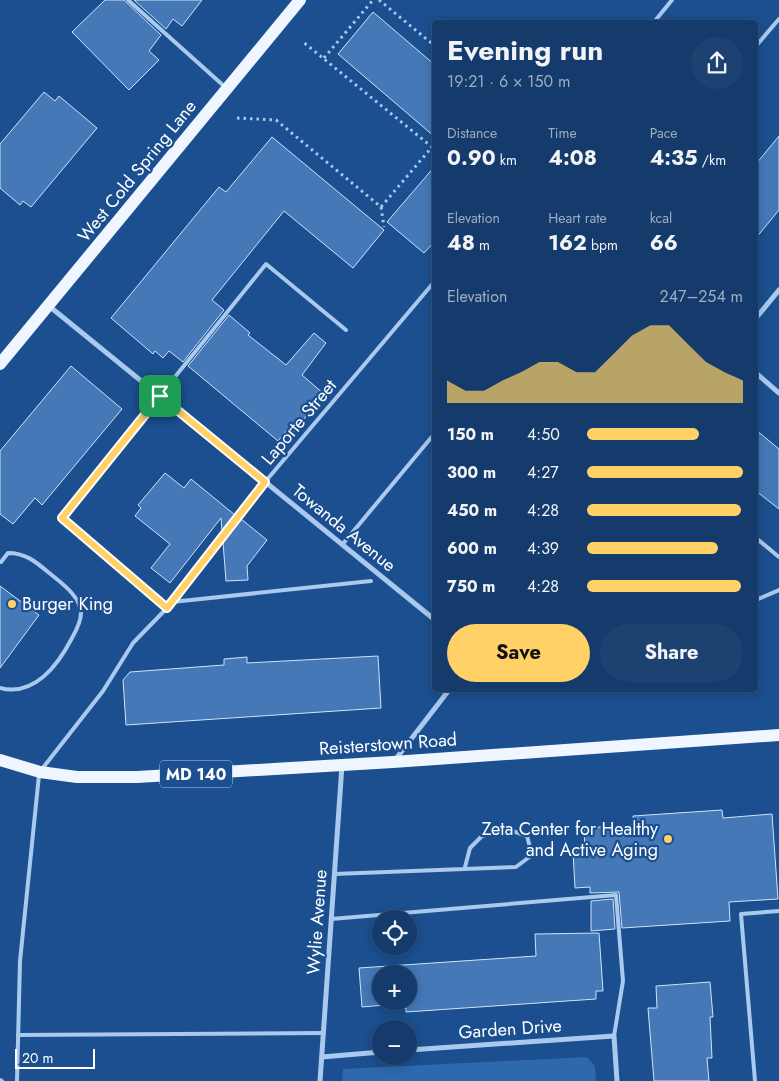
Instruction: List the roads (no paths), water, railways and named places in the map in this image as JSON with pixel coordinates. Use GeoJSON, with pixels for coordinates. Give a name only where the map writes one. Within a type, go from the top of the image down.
{"type":"FeatureCollection","features":[{"type":"Feature","properties":{"kind":"main road","name":"West Cold Spring Lane"},"geometry":{"type":"LineString","coordinates":[[0,364],[300,0]]}},
{"type":"Feature","properties":{"kind":"main road","name":"Reisterstown Road"},"geometry":{"type":"LineString","coordinates":[[1,762],[40,772],[77,777],[137,777],[393,762],[779,735]]}},
{"type":"Feature","properties":{"kind":"street"},"geometry":{"type":"LineString","coordinates":[[758,316],[779,290]]}},
{"type":"Feature","properties":{"kind":"street","name":"Towanda Avenue"},"geometry":{"type":"LineString","coordinates":[[48,306],[432,618]]}},
{"type":"Feature","properties":{"kind":"street"},"geometry":{"type":"LineString","coordinates":[[758,375],[779,393]]}},
{"type":"Feature","properties":{"kind":"street"},"geometry":{"type":"LineString","coordinates":[[393,762],[447,692]]}},
{"type":"Feature","properties":{"kind":"street","name":"Wylie Avenue"},"geometry":{"type":"LineString","coordinates":[[320,1081],[342,765]]}},
{"type":"Feature","properties":{"kind":"street"},"geometry":{"type":"LineString","coordinates":[[614,1036],[617,1081]]}},
{"type":"Feature","properties":{"kind":"street","name":"Garden Drive"},"geometry":{"type":"LineString","coordinates":[[417,1049],[614,1036]]}},
{"type":"Feature","properties":{"kind":"street"},"geometry":{"type":"LineString","coordinates":[[322,1057],[372,1053]]}},
{"type":"Feature","properties":{"kind":"lane"},"geometry":{"type":"LineString","coordinates":[[128,0],[227,88]]}},
{"type":"Feature","properties":{"kind":"lane"},"geometry":{"type":"LineString","coordinates":[[656,20],[672,0]]}},
{"type":"Feature","properties":{"kind":"lane"},"geometry":{"type":"LineString","coordinates":[[758,44],[779,19]]}},
{"type":"Feature","properties":{"kind":"lane"},"geometry":{"type":"LineString","coordinates":[[167,608],[62,518],[266,264],[346,330]]}},
{"type":"Feature","properties":{"kind":"lane","name":"Laporte Street"},"geometry":{"type":"LineString","coordinates":[[40,772],[103,692],[133,643],[167,608],[265,482],[432,285]]}},
{"type":"Feature","properties":{"kind":"lane"},"geometry":{"type":"LineString","coordinates":[[342,545],[432,436]]}},
{"type":"Feature","properties":{"kind":"lane"},"geometry":{"type":"LineString","coordinates":[[758,540],[779,557]]}},
{"type":"Feature","properties":{"kind":"lane"},"geometry":{"type":"LineString","coordinates":[[0,688],[12,691],[41,680],[58,662],[69,645],[78,628],[81,612],[66,586],[31,558],[20,553],[8,553],[1,562]]}},
{"type":"Feature","properties":{"kind":"lane"},"geometry":{"type":"LineString","coordinates":[[172,602],[371,581]]}},
{"type":"Feature","properties":{"kind":"lane"},"geometry":{"type":"LineString","coordinates":[[758,599],[779,590]]}},
{"type":"Feature","properties":{"kind":"lane"},"geometry":{"type":"LineString","coordinates":[[17,1081],[20,961],[40,772]]}},
{"type":"Feature","properties":{"kind":"lane"},"geometry":{"type":"LineString","coordinates":[[334,874],[464,867],[516,867],[532,855],[527,836],[507,829],[482,836],[470,848],[464,867]]}},
{"type":"Feature","properties":{"kind":"lane"},"geometry":{"type":"LineString","coordinates":[[331,919],[616,895],[623,981],[614,1036]]}},
{"type":"Feature","properties":{"kind":"lane"},"geometry":{"type":"LineString","coordinates":[[755,1081],[741,914],[779,911]]}},
{"type":"Feature","properties":{"kind":"lane"},"geometry":{"type":"LineString","coordinates":[[18,1035],[324,1033]]}},
{"type":"Feature","properties":{"kind":"place","name":"Burger King"},"geometry":{"type":"Point","coordinates":[12,604]}},
{"type":"Feature","properties":{"kind":"place","name":"Zeta Center for Healthy and Active Aging"},"geometry":{"type":"Point","coordinates":[668,839]}}]}
